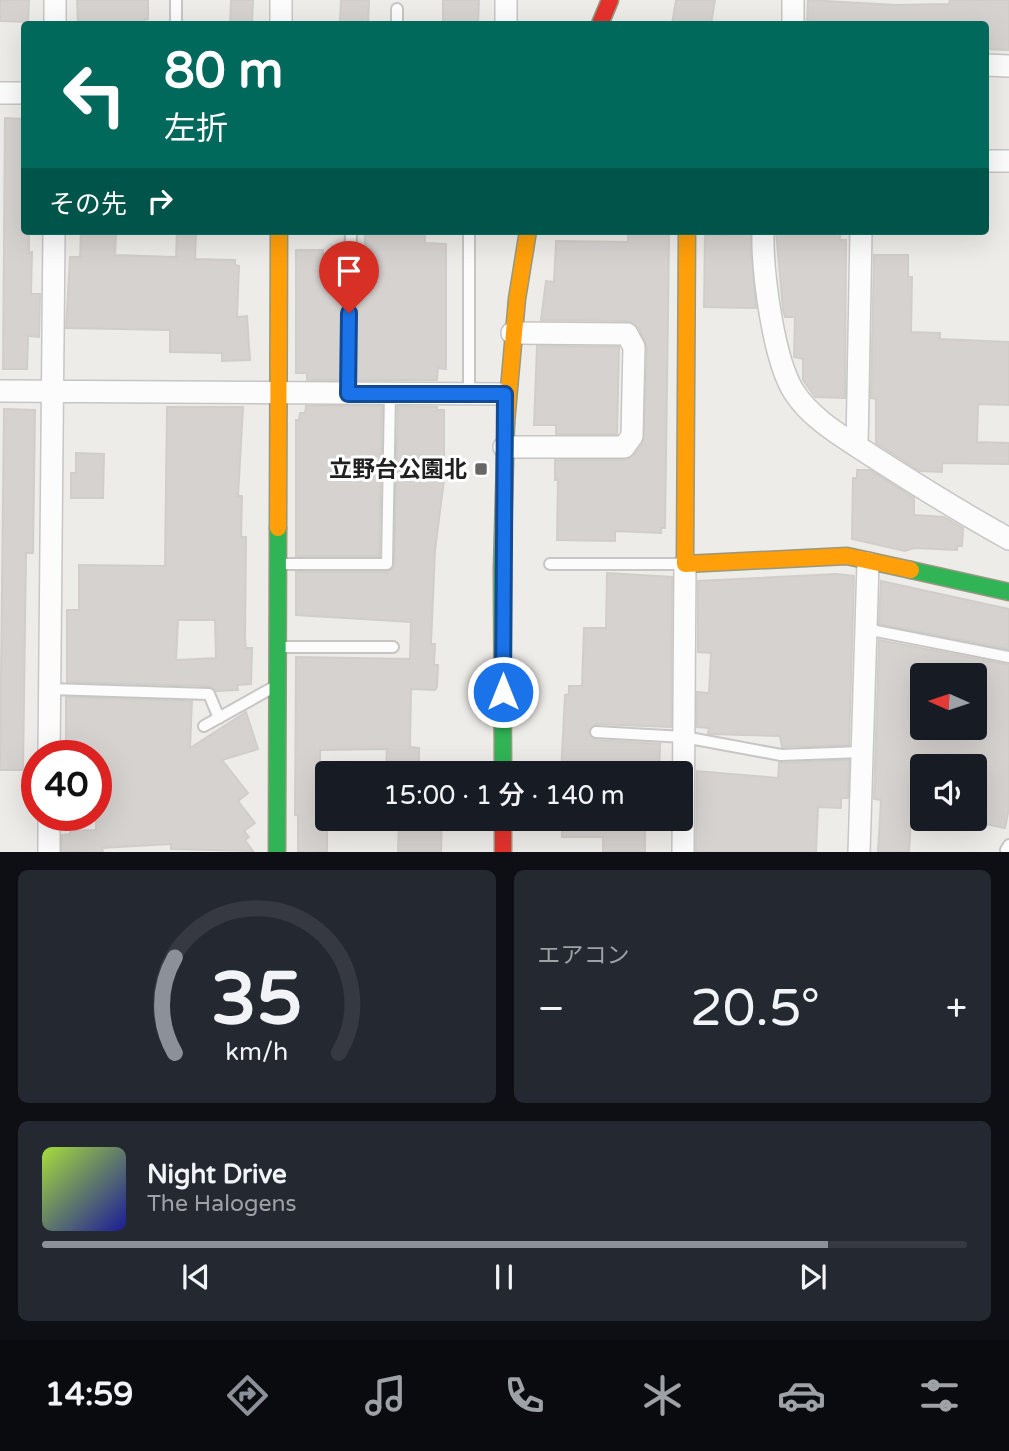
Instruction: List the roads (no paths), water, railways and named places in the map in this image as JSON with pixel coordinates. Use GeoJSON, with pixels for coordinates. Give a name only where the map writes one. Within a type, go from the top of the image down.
{"type":"FeatureCollection","features":[{"type":"Feature","properties":{"kind":"street"},"geometry":{"type":"LineString","coordinates":[[55,0],[55,21]]}},
{"type":"Feature","properties":{"kind":"street"},"geometry":{"type":"LineString","coordinates":[[281,0],[281,21]]}},
{"type":"Feature","properties":{"kind":"street"},"geometry":{"type":"LineString","coordinates":[[506,0],[506,21]]}},
{"type":"Feature","properties":{"kind":"street"},"geometry":{"type":"LineString","coordinates":[[601,21],[610,0]]}},
{"type":"Feature","properties":{"kind":"street"},"geometry":{"type":"LineString","coordinates":[[793,0],[793,21]]}},
{"type":"Feature","properties":{"kind":"street"},"geometry":{"type":"LineString","coordinates":[[989,65],[1009,66]]}},
{"type":"Feature","properties":{"kind":"street"},"geometry":{"type":"LineString","coordinates":[[0,93],[21,93]]}},
{"type":"Feature","properties":{"kind":"street"},"geometry":{"type":"LineString","coordinates":[[989,162],[1009,162]]}},
{"type":"Feature","properties":{"kind":"street"},"geometry":{"type":"LineString","coordinates":[[50,740],[54,235]]}},
{"type":"Feature","properties":{"kind":"street"},"geometry":{"type":"LineString","coordinates":[[277,852],[278,235]]}},
{"type":"Feature","properties":{"kind":"street"},"geometry":{"type":"LineString","coordinates":[[503,761],[505,394],[527,235]]}},
{"type":"Feature","properties":{"kind":"street"},"geometry":{"type":"LineString","coordinates":[[683,852],[687,235]]}},
{"type":"Feature","properties":{"kind":"street"},"geometry":{"type":"LineString","coordinates":[[763,235],[762,261],[781,360],[794,391],[813,415],[950,507],[1009,539]]}},
{"type":"Feature","properties":{"kind":"street"},"geometry":{"type":"LineString","coordinates":[[858,446],[861,235]]}},
{"type":"Feature","properties":{"kind":"street"},"geometry":{"type":"LineString","coordinates":[[504,447],[624,447],[632,436],[634,347],[627,334],[512,333]]}},
{"type":"Feature","properties":{"kind":"street"},"geometry":{"type":"LineString","coordinates":[[0,391],[505,394]]}},
{"type":"Feature","properties":{"kind":"street"},"geometry":{"type":"LineString","coordinates":[[685,564],[847,556],[868,563],[1009,592]]}},
{"type":"Feature","properties":{"kind":"street"},"geometry":{"type":"LineString","coordinates":[[859,852],[868,563]]}},
{"type":"Feature","properties":{"kind":"street"},"geometry":{"type":"LineString","coordinates":[[49,831],[49,852]]}},
{"type":"Feature","properties":{"kind":"street"},"geometry":{"type":"LineString","coordinates":[[503,831],[503,852]]}},
{"type":"Feature","properties":{"kind":"lane"},"geometry":{"type":"LineString","coordinates":[[176,0],[176,21]]}},
{"type":"Feature","properties":{"kind":"lane"},"geometry":{"type":"LineString","coordinates":[[397,9],[397,21]]}},
{"type":"Feature","properties":{"kind":"lane"},"geometry":{"type":"LineString","coordinates":[[348,394],[351,235]]}},
{"type":"Feature","properties":{"kind":"lane"},"geometry":{"type":"LineString","coordinates":[[469,235],[469,394]]}},
{"type":"Feature","properties":{"kind":"lane"},"geometry":{"type":"LineString","coordinates":[[276,564],[387,564],[390,394]]}},
{"type":"Feature","properties":{"kind":"lane"},"geometry":{"type":"LineString","coordinates":[[550,564],[685,564]]}},
{"type":"Feature","properties":{"kind":"lane"},"geometry":{"type":"LineString","coordinates":[[866,629],[1009,657]]}},
{"type":"Feature","properties":{"kind":"lane"},"geometry":{"type":"LineString","coordinates":[[277,647],[393,647]]}},
{"type":"Feature","properties":{"kind":"lane"},"geometry":{"type":"LineString","coordinates":[[204,726],[277,686]]}},
{"type":"Feature","properties":{"kind":"lane"},"geometry":{"type":"LineString","coordinates":[[50,689],[209,694],[219,718]]}},
{"type":"Feature","properties":{"kind":"lane"},"geometry":{"type":"LineString","coordinates":[[596,732],[684,737],[781,755],[862,752]]}},
{"type":"Feature","properties":{"kind":"place","name":"立野台公園北"},"geometry":{"type":"Point","coordinates":[481,469]}}]}
